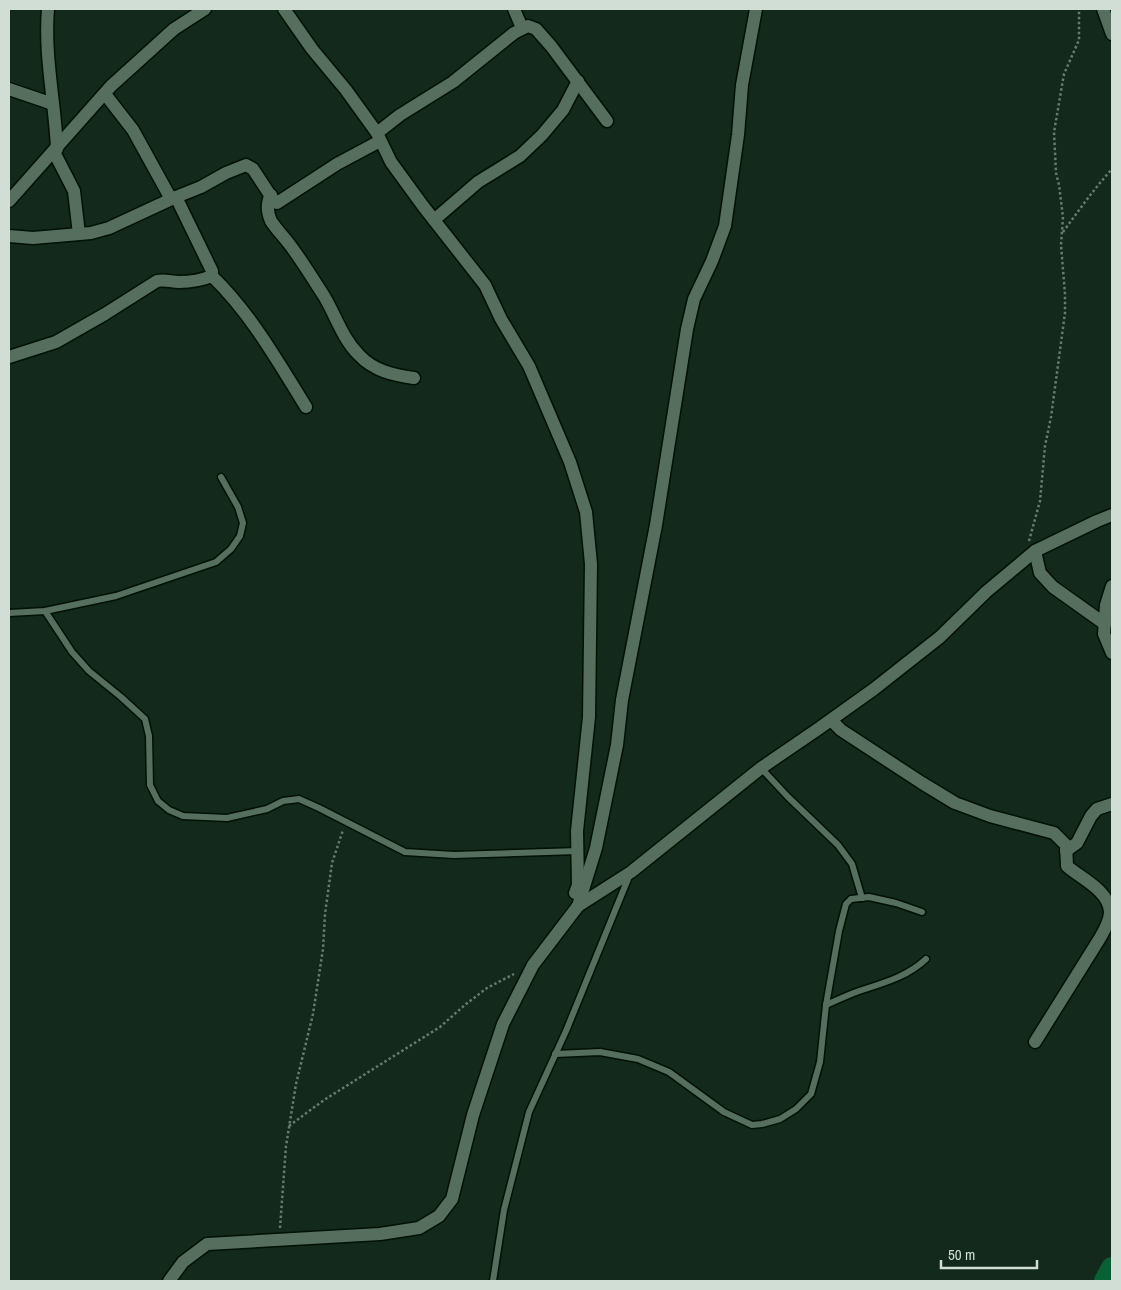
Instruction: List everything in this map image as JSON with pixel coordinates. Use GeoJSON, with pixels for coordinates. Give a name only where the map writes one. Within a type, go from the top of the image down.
{"type":"FeatureCollection","features":[{"type":"Feature","properties":{"kind":"street"},"geometry":{"type":"LineString","coordinates":[[48,9],[49,78],[53,104],[55,150],[74,191],[79,234]]}},
{"type":"Feature","properties":{"kind":"street"},"geometry":{"type":"LineString","coordinates":[[9,201],[105,94],[174,29],[205,9]]}},
{"type":"Feature","properties":{"kind":"street"},"geometry":{"type":"LineString","coordinates":[[284,9],[312,49],[346,90],[378,137],[391,162],[484,285],[501,319],[529,366],[570,462],[586,512],[591,564],[589,717],[577,832],[578,885],[567,920]]}},
{"type":"Feature","properties":{"kind":"street"},"geometry":{"type":"LineString","coordinates":[[514,9],[522,28]]}},
{"type":"Feature","properties":{"kind":"street"},"geometry":{"type":"LineString","coordinates":[[578,906],[596,848],[617,745],[622,700],[656,525],[687,329],[694,299],[712,261],[725,226],[738,135],[742,85],[756,9]]}},
{"type":"Feature","properties":{"kind":"street"},"geometry":{"type":"LineString","coordinates":[[1103,9],[1112,34]]}},
{"type":"Feature","properties":{"kind":"street"},"geometry":{"type":"LineString","coordinates":[[9,236],[33,238],[79,234],[109,228],[246,165],[253,169],[274,201],[280,201],[378,137],[400,115],[454,82],[522,28],[528,26],[536,29],[608,121]]}},
{"type":"Feature","properties":{"kind":"street"},"geometry":{"type":"LineString","coordinates":[[434,220],[478,182],[520,156],[542,135],[563,110],[578,81]]}},
{"type":"Feature","properties":{"kind":"street"},"geometry":{"type":"LineString","coordinates":[[9,89],[53,104]]}},
{"type":"Feature","properties":{"kind":"street"},"geometry":{"type":"LineString","coordinates":[[105,94],[134,130],[152,166],[174,198],[212,271],[212,276],[227,291],[257,329],[306,407]]}},
{"type":"Feature","properties":{"kind":"street"},"geometry":{"type":"LineString","coordinates":[[270,195],[267,201],[267,208],[272,221],[291,245],[325,299],[345,338],[359,356],[376,369],[396,376],[414,378]]}},
{"type":"Feature","properties":{"kind":"street"},"geometry":{"type":"LineString","coordinates":[[9,358],[56,342],[157,281],[204,280],[212,276]]}},
{"type":"Feature","properties":{"kind":"street"},"geometry":{"type":"LineString","coordinates":[[169,1281],[183,1262],[207,1244],[380,1234],[419,1228],[439,1216],[452,1199],[473,1114],[503,1024],[533,965],[578,906],[631,872],[761,768],[831,720],[940,637],[986,592],[1031,554],[1097,521],[1112,516]]}},
{"type":"Feature","properties":{"kind":"street"},"geometry":{"type":"LineString","coordinates":[[1031,554],[1040,573],[1053,587],[1105,624]]}},
{"type":"Feature","properties":{"kind":"street"},"geometry":{"type":"LineString","coordinates":[[1112,586],[1106,605],[1104,634],[1112,653]]}},
{"type":"Feature","properties":{"kind":"street"},"geometry":{"type":"LineString","coordinates":[[831,720],[841,730],[955,803],[990,816],[1054,833],[1066,844],[1067,866],[1103,895],[1110,912],[1108,922],[1035,1042]]}},
{"type":"Feature","properties":{"kind":"street"},"geometry":{"type":"LineString","coordinates":[[1066,851],[1077,843],[1097,809],[1112,804]]}},
{"type":"Feature","properties":{"kind":"lane"},"geometry":{"type":"LineString","coordinates":[[9,613],[45,611],[116,596],[216,562],[232,550],[240,536],[243,523],[238,507],[220,477]]}},
{"type":"Feature","properties":{"kind":"lane"},"geometry":{"type":"LineString","coordinates":[[45,611],[72,652],[89,671],[145,718],[149,736],[150,786],[158,801],[169,810],[183,816],[226,818],[267,809],[283,801],[299,800],[404,852],[454,854],[578,851]]}},
{"type":"Feature","properties":{"kind":"lane"},"geometry":{"type":"LineString","coordinates":[[761,768],[838,845],[852,864],[862,898]]}},
{"type":"Feature","properties":{"kind":"lane"},"geometry":{"type":"LineString","coordinates":[[493,1281],[504,1210],[529,1112],[620,903],[631,872]]}},
{"type":"Feature","properties":{"kind":"lane"},"geometry":{"type":"LineString","coordinates":[[555,1054],[600,1052],[638,1059],[669,1072],[724,1112],[740,1120],[752,1125],[780,1119],[796,1109],[811,1094],[820,1062],[826,1005],[839,931],[846,904],[851,900],[869,897],[896,903],[922,912]]}},
{"type":"Feature","properties":{"kind":"lane"},"geometry":{"type":"LineString","coordinates":[[826,1005],[904,975],[918,967],[926,959]]}},
{"type":"Feature","properties":{"kind":"path"},"geometry":{"type":"LineString","coordinates":[[1031,554],[1030,534],[1040,501],[1045,446],[1051,417],[1065,313],[1063,217],[1055,167],[1054,132],[1064,74],[1079,40],[1079,9]]}},
{"type":"Feature","properties":{"kind":"path"},"geometry":{"type":"LineString","coordinates":[[1062,233],[1112,169]]}},
{"type":"Feature","properties":{"kind":"path"},"geometry":{"type":"LineString","coordinates":[[280,1240],[281,1196],[289,1127],[296,1084],[313,1014],[323,949],[332,863],[346,822]]}},
{"type":"Feature","properties":{"kind":"path"},"geometry":{"type":"LineString","coordinates":[[289,1127],[324,1100],[440,1027],[487,988],[533,965]]}},
{"type":"Feature","properties":{"kind":"waterway"},"geometry":{"type":"LineString","coordinates":[[1105,1281],[1112,1268]]}}]}
